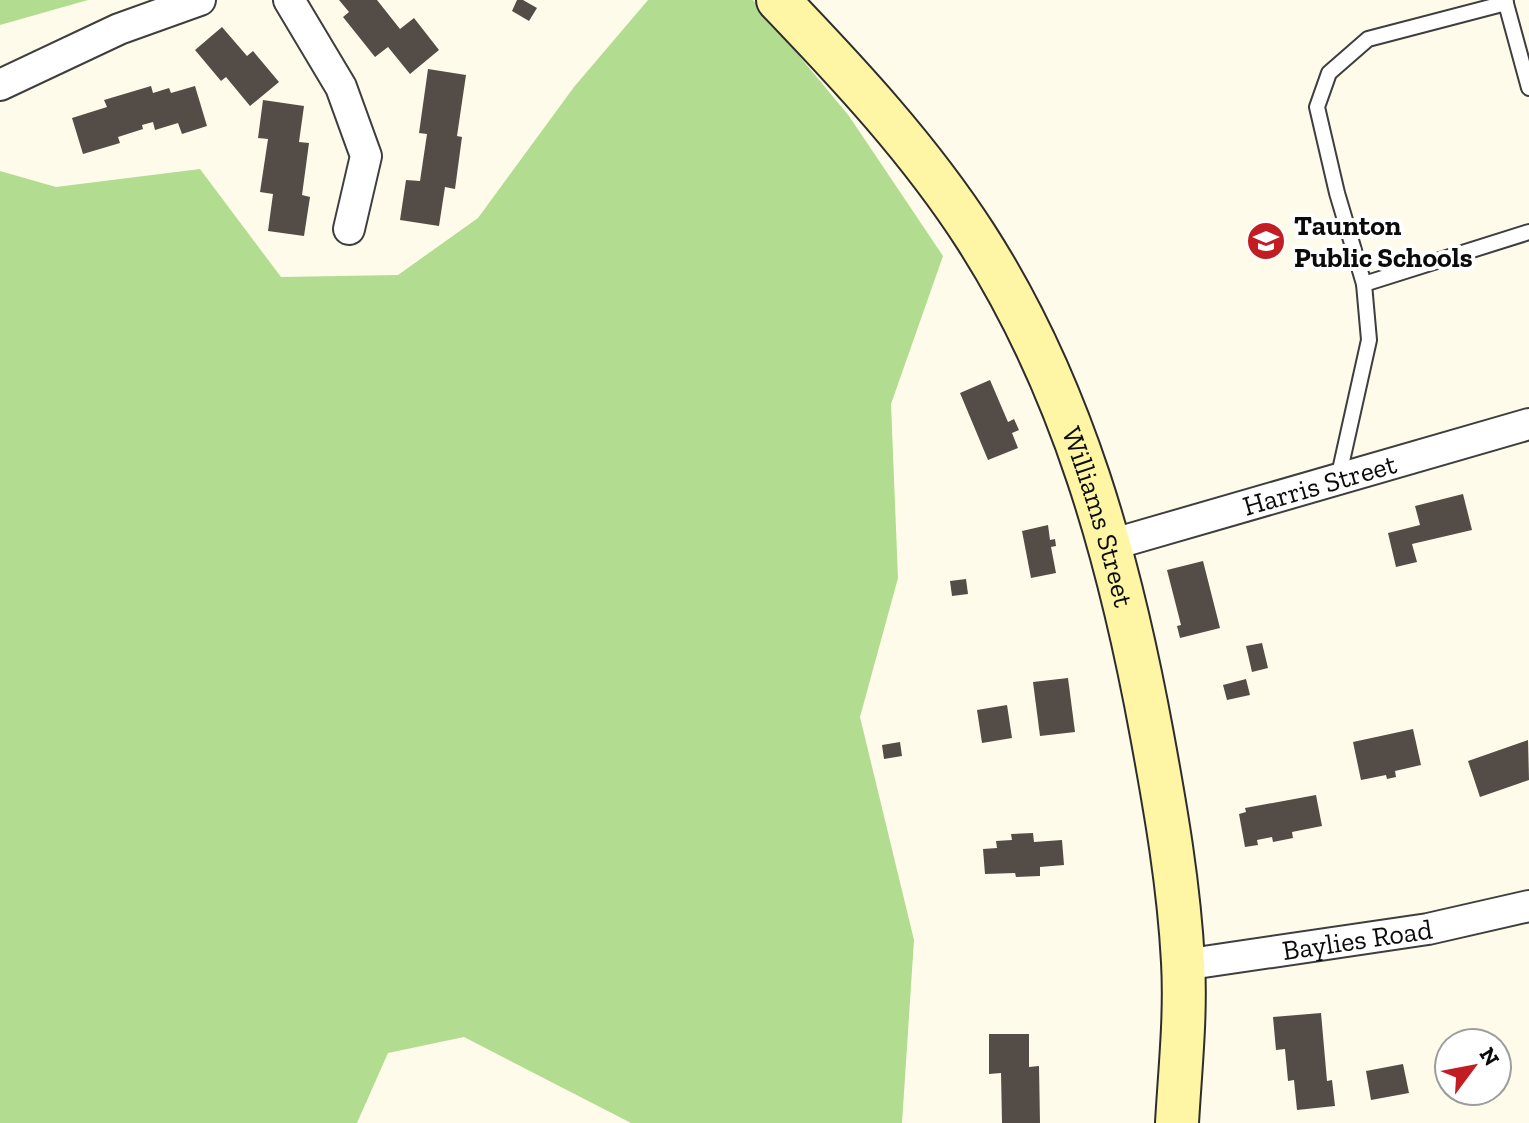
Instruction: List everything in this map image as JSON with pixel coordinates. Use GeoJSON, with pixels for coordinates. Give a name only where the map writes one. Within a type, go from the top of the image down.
{"type":"FeatureCollection","features":[{"type":"Feature","properties":{"kind":"street"},"geometry":{"type":"LineString","coordinates":[[0,85],[119,29],[200,0]]}},
{"type":"Feature","properties":{"kind":"street"},"geometry":{"type":"LineString","coordinates":[[289,0],[341,87],[366,156],[349,229]]}},
{"type":"Feature","properties":{"kind":"street","name":"Williams Street"},"geometry":{"type":"LineString","coordinates":[[778,0],[894,127],[937,180],[1012,297],[1069,419],[1110,545],[1134,642],[1166,810],[1178,895],[1183,965],[1177,1123]]}},
{"type":"Feature","properties":{"kind":"street","name":"Harris Street"},"geometry":{"type":"LineString","coordinates":[[1110,545],[1529,424]]}},
{"type":"Feature","properties":{"kind":"street","name":"Baylies Road"},"geometry":{"type":"LineString","coordinates":[[1183,965],[1442,927],[1529,906]]}},
{"type":"Feature","properties":{"kind":"lane"},"geometry":{"type":"LineString","coordinates":[[1338,479],[1369,340],[1364,284],[1337,193],[1317,107],[1329,73],[1368,39],[1506,2],[1529,88]]}},
{"type":"Feature","properties":{"kind":"lane"},"geometry":{"type":"LineString","coordinates":[[1364,284],[1529,232]]}},
{"type":"Feature","properties":{"kind":"green space"},"geometry":{"type":"Polygon","coordinates":[[[0,0],[88,0],[0,25],[0,0]]]}},
{"type":"Feature","properties":{"kind":"green space"},"geometry":{"type":"Polygon","coordinates":[[[648,0],[753,0],[849,116],[943,256],[891,404],[898,578],[860,717],[914,940],[902,1123],[631,1123],[464,1037],[388,1053],[357,1123],[0,1123],[0,171],[56,187],[200,169],[281,277],[398,275],[478,218],[574,87],[648,0]]]}},
{"type":"Feature","properties":{"kind":"building"},"geometry":{"type":"Polygon","coordinates":[[[339,0],[377,0],[400,29],[414,18],[439,50],[410,74],[388,47],[375,57],[343,17],[349,12],[339,0]]]}},
{"type":"Feature","properties":{"kind":"building"},"geometry":{"type":"Polygon","coordinates":[[[517,0],[537,8],[529,21],[512,11],[517,0]]]}},
{"type":"Feature","properties":{"kind":"building"},"geometry":{"type":"Polygon","coordinates":[[[222,27],[247,56],[253,51],[279,82],[250,106],[226,77],[221,81],[195,50],[222,27]]]}},
{"type":"Feature","properties":{"kind":"building"},"geometry":{"type":"Polygon","coordinates":[[[428,69],[466,75],[457,136],[462,137],[455,189],[445,187],[439,226],[400,220],[406,180],[420,181],[427,134],[419,133],[428,69]]]}},
{"type":"Feature","properties":{"kind":"building"},"geometry":{"type":"Polygon","coordinates":[[[151,86],[153,93],[169,88],[171,93],[195,86],[207,126],[182,134],[178,123],[155,130],[153,122],[142,125],[143,129],[118,137],[120,143],[83,154],[72,118],[107,107],[104,100],[151,86]]]}},
{"type":"Feature","properties":{"kind":"building"},"geometry":{"type":"Polygon","coordinates":[[[263,100],[304,106],[299,142],[309,143],[302,195],[310,197],[304,236],[268,231],[273,194],[260,192],[268,139],[258,138],[263,100]]]}},
{"type":"Feature","properties":{"kind":"building"},"geometry":{"type":"Polygon","coordinates":[[[990,380],[1008,422],[1014,419],[1019,430],[1012,433],[1018,448],[988,460],[960,393],[990,380]]]}},
{"type":"Feature","properties":{"kind":"building"},"geometry":{"type":"Polygon","coordinates":[[[1463,494],[1472,530],[1412,544],[1417,562],[1396,567],[1388,533],[1420,525],[1415,506],[1463,494]]]}},
{"type":"Feature","properties":{"kind":"building"},"geometry":{"type":"Polygon","coordinates":[[[1048,525],[1050,540],[1055,539],[1056,546],[1051,547],[1056,573],[1031,578],[1022,531],[1048,525]]]}},
{"type":"Feature","properties":{"kind":"building"},"geometry":{"type":"Polygon","coordinates":[[[1203,561],[1220,628],[1180,638],[1177,626],[1181,625],[1167,570],[1203,561]]]}},
{"type":"Feature","properties":{"kind":"building"},"geometry":{"type":"Polygon","coordinates":[[[966,579],[968,594],[952,596],[950,581],[966,579]]]}},
{"type":"Feature","properties":{"kind":"building"},"geometry":{"type":"Polygon","coordinates":[[[1262,643],[1268,668],[1252,672],[1246,646],[1262,643]]]}},
{"type":"Feature","properties":{"kind":"building"},"geometry":{"type":"Polygon","coordinates":[[[1068,678],[1075,732],[1040,736],[1033,682],[1068,678]]]}},
{"type":"Feature","properties":{"kind":"building"},"geometry":{"type":"Polygon","coordinates":[[[1246,679],[1250,695],[1227,700],[1223,685],[1246,679]]]}},
{"type":"Feature","properties":{"kind":"building"},"geometry":{"type":"Polygon","coordinates":[[[1007,705],[1012,738],[982,743],[977,710],[1007,705]]]}},
{"type":"Feature","properties":{"kind":"building"},"geometry":{"type":"Polygon","coordinates":[[[1413,729],[1421,765],[1395,771],[1396,777],[1387,779],[1386,775],[1361,780],[1353,742],[1413,729]]]}},
{"type":"Feature","properties":{"kind":"building"},"geometry":{"type":"Polygon","coordinates":[[[1528,740],[1529,780],[1480,797],[1468,761],[1528,740]]]}},
{"type":"Feature","properties":{"kind":"building"},"geometry":{"type":"Polygon","coordinates":[[[900,742],[902,756],[884,759],[882,745],[900,742]]]}},
{"type":"Feature","properties":{"kind":"building"},"geometry":{"type":"Polygon","coordinates":[[[1316,795],[1322,826],[1292,832],[1293,838],[1273,842],[1272,837],[1257,840],[1258,845],[1245,847],[1239,814],[1246,812],[1245,808],[1316,795]]]}},
{"type":"Feature","properties":{"kind":"building"},"geometry":{"type":"Polygon","coordinates":[[[1033,833],[1034,842],[1062,840],[1064,865],[1040,867],[1040,876],[985,874],[983,849],[997,848],[996,841],[1012,840],[1011,834],[1033,833]]]}},
{"type":"Feature","properties":{"kind":"building"},"geometry":{"type":"Polygon","coordinates":[[[1321,1013],[1327,1081],[1332,1080],[1335,1106],[1297,1110],[1294,1080],[1288,1081],[1285,1049],[1276,1050],[1273,1017],[1321,1013]]]}},
{"type":"Feature","properties":{"kind":"building"},"geometry":{"type":"Polygon","coordinates":[[[989,1034],[1029,1034],[1029,1067],[1039,1066],[1040,1123],[1002,1123],[1001,1073],[989,1074],[989,1034]]]}},
{"type":"Feature","properties":{"kind":"building"},"geometry":{"type":"Polygon","coordinates":[[[1403,1064],[1409,1093],[1371,1100],[1366,1071],[1403,1064]]]}},
{"type":"Feature","properties":{"kind":"place","name":"Taunton Public Schools"},"geometry":{"type":"Point","coordinates":[1266,241]}}]}
